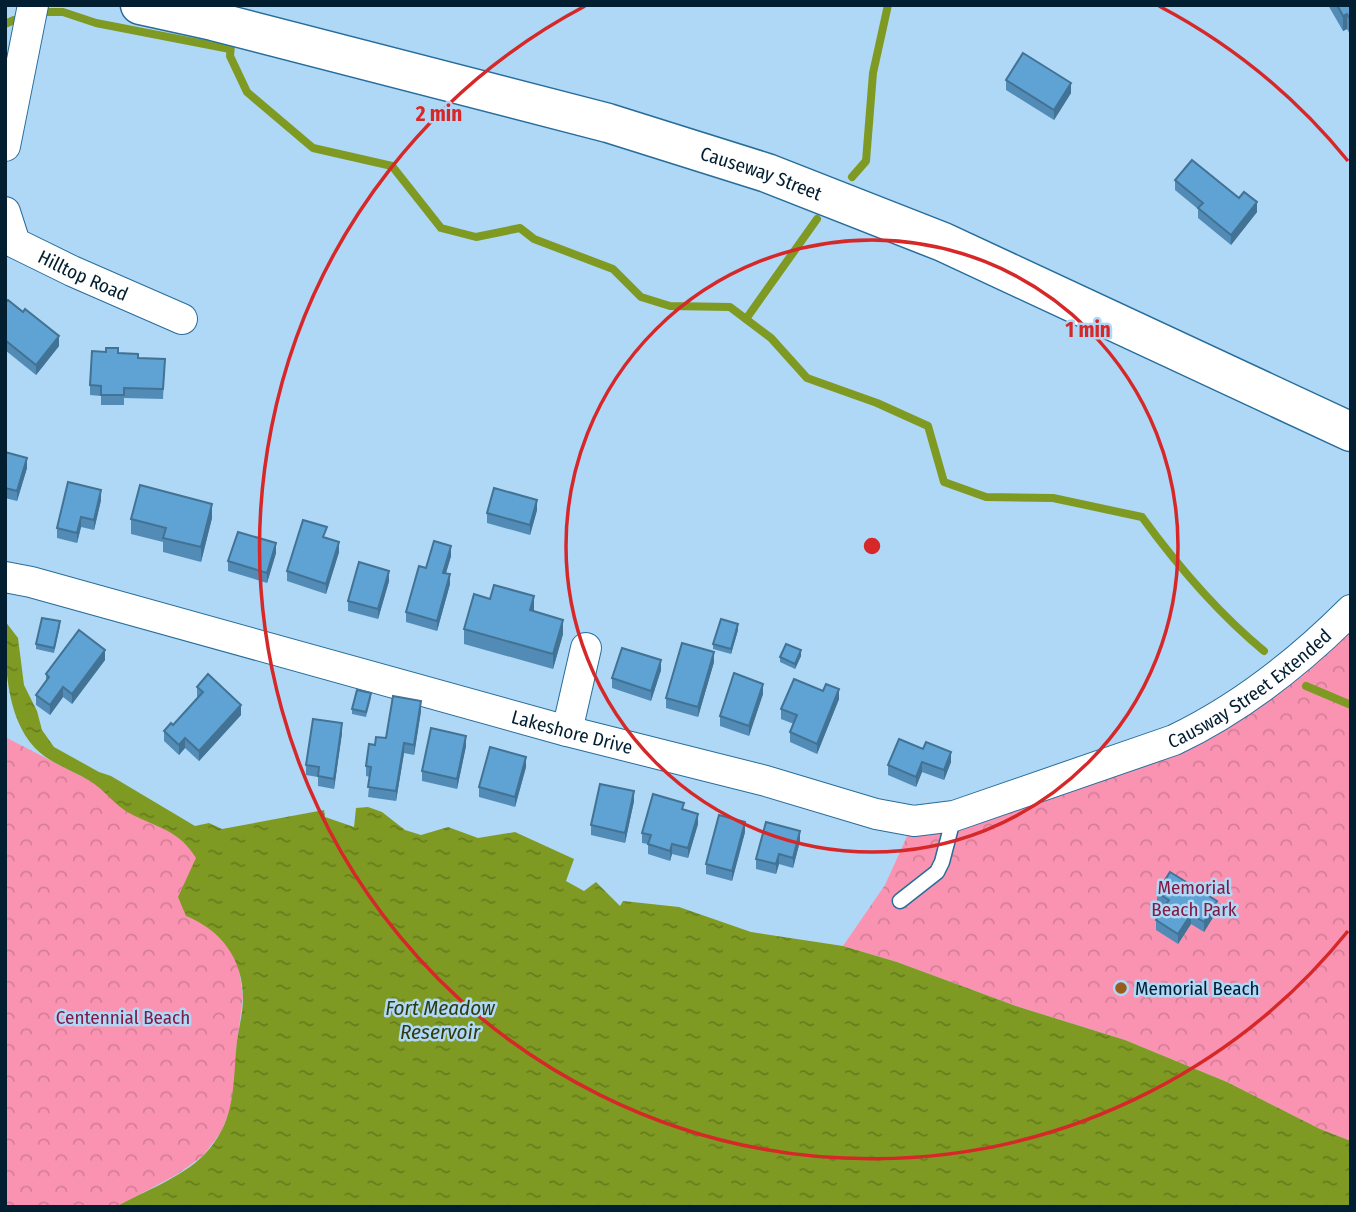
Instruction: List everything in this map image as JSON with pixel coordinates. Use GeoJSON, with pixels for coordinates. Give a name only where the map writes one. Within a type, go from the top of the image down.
{"type":"FeatureCollection","features":[{"type":"Feature","properties":{"kind":"street"},"geometry":{"type":"LineString","coordinates":[[5,146],[33,5]]}},
{"type":"Feature","properties":{"kind":"street","name":"Causeway Street"},"geometry":{"type":"LineString","coordinates":[[140,5],[213,20],[608,123],[766,173],[943,243],[1351,432]]}},
{"type":"Feature","properties":{"kind":"street","name":"Hilltop Road"},"geometry":{"type":"LineString","coordinates":[[5,212],[15,243],[182,319]]}},
{"type":"Feature","properties":{"kind":"street","name":"Lakeshore Drive"},"geometry":{"type":"LineString","coordinates":[[5,577],[567,731],[766,780],[876,814],[914,821],[954,816],[1137,753]]}},
{"type":"Feature","properties":{"kind":"street","name":"Causway Street Extended"},"geometry":{"type":"LineString","coordinates":[[1137,753],[1174,740],[1232,709],[1274,678],[1351,610]]}},
{"type":"Feature","properties":{"kind":"street"},"geometry":{"type":"LineString","coordinates":[[567,731],[586,648]]}},
{"type":"Feature","properties":{"kind":"lane"},"geometry":{"type":"LineString","coordinates":[[900,901],[936,872],[942,862],[954,816]]}},
{"type":"Feature","properties":{"kind":"green space","name":"Memorial Beach Park"},"geometry":{"type":"Polygon","coordinates":[[[1351,610],[1351,1141],[1320,1129],[1227,1082],[1125,1040],[1019,1007],[897,962],[843,946],[885,885],[914,821],[1174,740],[1351,610]]]}},
{"type":"Feature","properties":{"kind":"green space","name":"Centennial Beach"},"geometry":{"type":"Polygon","coordinates":[[[5,737],[157,815],[201,855],[186,916],[202,922],[218,934],[232,952],[239,969],[243,997],[236,1050],[236,1079],[232,1105],[221,1132],[203,1156],[176,1175],[116,1207],[5,1207],[5,737]]]}},
{"type":"Feature","properties":{"kind":"water","name":"Fort Meadow Reservoir"},"geometry":{"type":"Polygon","coordinates":[[[5,621],[18,638],[24,685],[37,711],[42,730],[54,747],[111,776],[195,826],[209,823],[222,829],[324,810],[325,817],[354,827],[356,808],[368,807],[382,812],[405,830],[421,835],[448,827],[478,838],[515,832],[574,859],[566,881],[584,891],[596,882],[620,906],[623,901],[679,907],[751,932],[843,946],[897,962],[1019,1007],[1125,1040],[1227,1082],[1320,1129],[1351,1141],[1351,1207],[116,1207],[184,1171],[204,1155],[221,1131],[227,1119],[232,1093],[243,1005],[242,984],[228,948],[210,929],[186,916],[178,897],[196,858],[189,849],[175,835],[125,811],[90,781],[47,758],[25,735],[12,704],[9,688],[5,621]]]}},
{"type":"Feature","properties":{"kind":"building"},"geometry":{"type":"Polygon","coordinates":[[[1337,5],[1351,5],[1351,21],[1347,14],[1343,16],[1337,5]]]}},
{"type":"Feature","properties":{"kind":"building"},"geometry":{"type":"Polygon","coordinates":[[[1023,53],[1071,83],[1054,110],[1006,80],[1023,53]]]}},
{"type":"Feature","properties":{"kind":"building"},"geometry":{"type":"Polygon","coordinates":[[[1192,160],[1239,198],[1244,192],[1257,202],[1231,235],[1198,208],[1203,203],[1175,180],[1192,160]]]}},
{"type":"Feature","properties":{"kind":"building"},"geometry":{"type":"Polygon","coordinates":[[[8,300],[23,312],[25,309],[59,336],[36,365],[5,340],[5,303],[8,300]]]}},
{"type":"Feature","properties":{"kind":"building"},"geometry":{"type":"Polygon","coordinates":[[[106,348],[118,348],[118,353],[138,354],[138,358],[165,359],[163,389],[124,388],[124,395],[101,395],[101,386],[90,385],[92,351],[106,352],[106,348]]]}},
{"type":"Feature","properties":{"kind":"building"},"geometry":{"type":"Polygon","coordinates":[[[5,452],[27,458],[17,491],[5,488],[5,452]]]}},
{"type":"Feature","properties":{"kind":"building"},"geometry":{"type":"Polygon","coordinates":[[[68,482],[101,490],[94,520],[81,517],[77,533],[57,528],[68,482]]]}},
{"type":"Feature","properties":{"kind":"building"},"geometry":{"type":"Polygon","coordinates":[[[140,485],[212,504],[201,547],[163,538],[166,528],[131,519],[140,485]]]}},
{"type":"Feature","properties":{"kind":"building"},"geometry":{"type":"Polygon","coordinates":[[[494,488],[537,500],[530,525],[487,513],[494,488]]]}},
{"type":"Feature","properties":{"kind":"building"},"geometry":{"type":"Polygon","coordinates":[[[303,520],[327,527],[323,537],[339,542],[326,584],[287,571],[303,520]]]}},
{"type":"Feature","properties":{"kind":"building"},"geometry":{"type":"Polygon","coordinates":[[[238,532],[276,543],[267,573],[228,561],[238,532]]]}},
{"type":"Feature","properties":{"kind":"building"},"geometry":{"type":"Polygon","coordinates":[[[434,541],[451,546],[443,573],[450,574],[437,621],[406,612],[419,566],[426,568],[434,541]]]}},
{"type":"Feature","properties":{"kind":"building"},"geometry":{"type":"Polygon","coordinates":[[[359,562],[389,571],[378,609],[348,601],[359,562]]]}},
{"type":"Feature","properties":{"kind":"building"},"geometry":{"type":"Polygon","coordinates":[[[494,585],[534,596],[530,610],[563,620],[553,654],[464,629],[474,594],[490,599],[494,585]]]}},
{"type":"Feature","properties":{"kind":"building"},"geometry":{"type":"Polygon","coordinates":[[[42,618],[60,621],[54,648],[36,644],[42,618]]]}},
{"type":"Feature","properties":{"kind":"building"},"geometry":{"type":"Polygon","coordinates":[[[721,619],[738,624],[731,649],[713,644],[721,619]]]}},
{"type":"Feature","properties":{"kind":"building"},"geometry":{"type":"Polygon","coordinates":[[[79,630],[105,650],[72,694],[63,687],[50,705],[36,695],[49,677],[46,674],[79,630]]]}},
{"type":"Feature","properties":{"kind":"building"},"geometry":{"type":"Polygon","coordinates":[[[682,643],[714,652],[698,707],[666,698],[682,643]]]}},
{"type":"Feature","properties":{"kind":"building"},"geometry":{"type":"Polygon","coordinates":[[[786,644],[801,650],[795,664],[780,657],[786,644]]]}},
{"type":"Feature","properties":{"kind":"building"},"geometry":{"type":"Polygon","coordinates":[[[622,648],[661,660],[651,691],[612,678],[622,648]]]}},
{"type":"Feature","properties":{"kind":"building"},"geometry":{"type":"Polygon","coordinates":[[[734,673],[763,684],[749,726],[720,716],[734,673]]]}},
{"type":"Feature","properties":{"kind":"building"},"geometry":{"type":"Polygon","coordinates":[[[208,674],[241,705],[199,751],[185,738],[179,745],[164,731],[171,723],[173,725],[203,692],[197,687],[208,674]]]}},
{"type":"Feature","properties":{"kind":"building"},"geometry":{"type":"Polygon","coordinates":[[[794,679],[823,691],[826,684],[839,689],[817,744],[790,732],[797,715],[781,709],[794,679]]]}},
{"type":"Feature","properties":{"kind":"building"},"geometry":{"type":"Polygon","coordinates":[[[357,690],[371,693],[366,712],[352,709],[357,690]]]}},
{"type":"Feature","properties":{"kind":"building"},"geometry":{"type":"Polygon","coordinates":[[[393,696],[421,701],[414,745],[404,743],[396,791],[368,787],[371,767],[366,766],[369,744],[375,745],[376,737],[386,738],[393,696]]]}},
{"type":"Feature","properties":{"kind":"building"},"geometry":{"type":"Polygon","coordinates":[[[313,719],[342,723],[334,779],[318,776],[319,767],[306,765],[313,719]]]}},
{"type":"Feature","properties":{"kind":"building"},"geometry":{"type":"Polygon","coordinates":[[[431,728],[466,736],[457,779],[422,771],[431,728]]]}},
{"type":"Feature","properties":{"kind":"building"},"geometry":{"type":"Polygon","coordinates":[[[899,739],[923,749],[926,742],[951,752],[944,770],[922,762],[916,777],[888,765],[899,739]]]}},
{"type":"Feature","properties":{"kind":"building"},"geometry":{"type":"Polygon","coordinates":[[[490,747],[526,757],[515,797],[479,787],[490,747]]]}},
{"type":"Feature","properties":{"kind":"building"},"geometry":{"type":"Polygon","coordinates":[[[600,784],[634,791],[625,833],[591,825],[600,784]]]}},
{"type":"Feature","properties":{"kind":"building"},"geometry":{"type":"Polygon","coordinates":[[[653,794],[684,803],[682,809],[698,814],[688,848],[672,844],[670,851],[648,844],[651,835],[642,833],[653,794]]]}},
{"type":"Feature","properties":{"kind":"building"},"geometry":{"type":"Polygon","coordinates":[[[719,815],[745,822],[732,871],[706,864],[719,815]]]}},
{"type":"Feature","properties":{"kind":"building"},"geometry":{"type":"Polygon","coordinates":[[[766,822],[800,831],[793,858],[779,854],[776,864],[756,859],[766,822]]]}},
{"type":"Feature","properties":{"kind":"building"},"geometry":{"type":"Polygon","coordinates":[[[1170,872],[1217,901],[1204,922],[1191,914],[1178,934],[1156,920],[1169,900],[1157,893],[1170,872]]]}},
{"type":"Feature","properties":{"kind":"waterway"},"geometry":{"type":"LineString","coordinates":[[852,177],[866,161],[873,73],[888,5]]}},
{"type":"Feature","properties":{"kind":"waterway"},"geometry":{"type":"LineString","coordinates":[[46,12],[63,12],[96,23],[230,49]]}},
{"type":"Feature","properties":{"kind":"waterway"},"geometry":{"type":"LineString","coordinates":[[5,24],[14,20]]}},
{"type":"Feature","properties":{"kind":"waterway"},"geometry":{"type":"LineString","coordinates":[[231,45],[230,56],[247,92],[313,148],[392,166],[441,228],[476,237],[520,228],[534,239],[613,269],[641,297],[670,306],[730,307],[771,338],[807,378],[877,403],[928,426],[944,482],[986,497],[1053,498],[1142,517],[1199,588],[1230,621],[1264,651]]}},
{"type":"Feature","properties":{"kind":"waterway"},"geometry":{"type":"LineString","coordinates":[[746,319],[817,219]]}},
{"type":"Feature","properties":{"kind":"waterway"},"geometry":{"type":"LineString","coordinates":[[1306,686],[1351,705]]}},
{"type":"Feature","properties":{"kind":"place","name":"Memorial Beach"},"geometry":{"type":"Point","coordinates":[1121,988]}}]}
